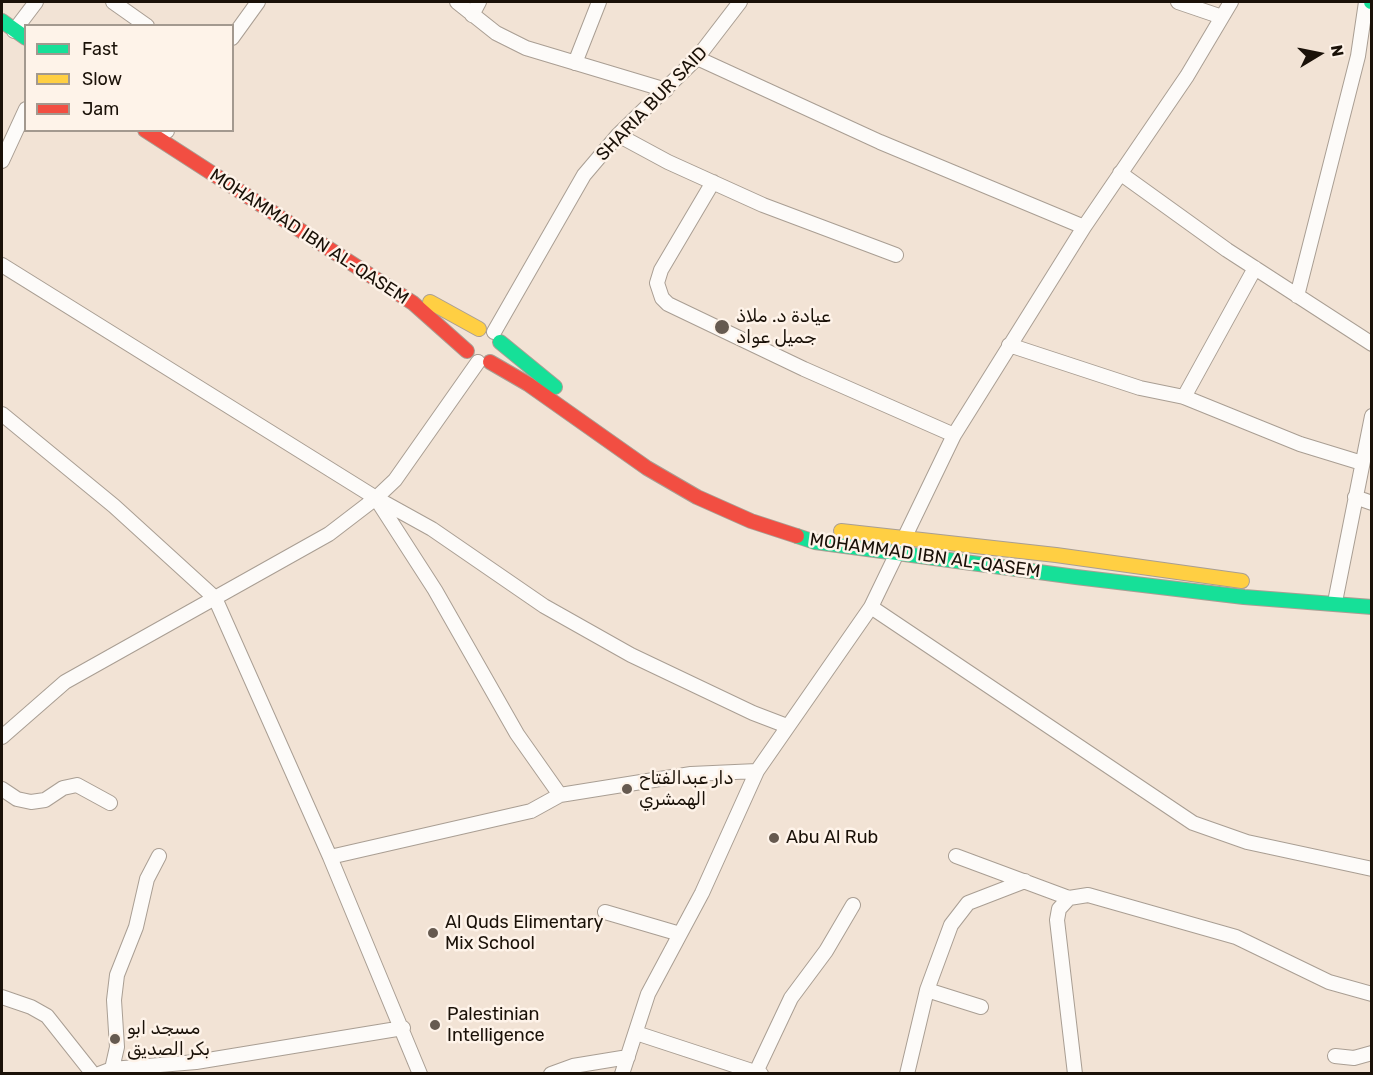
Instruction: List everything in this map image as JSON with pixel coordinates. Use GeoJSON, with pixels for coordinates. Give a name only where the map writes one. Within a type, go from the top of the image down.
{"type":"FeatureCollection","features":[{"type":"Feature","properties":{"kind":"main road"},"geometry":{"type":"LineString","coordinates":[[2,21],[24,49]]}},
{"type":"Feature","properties":{"kind":"main road","name":"MOHAMMAD IBN AL-QASEM"},"geometry":{"type":"LineString","coordinates":[[148,132],[412,303],[467,351]]}},
{"type":"Feature","properties":{"kind":"main road"},"geometry":{"type":"LineString","coordinates":[[170,132],[434,305],[497,337],[544,379],[632,439]]}},
{"type":"Feature","properties":{"kind":"main road"},"geometry":{"type":"LineString","coordinates":[[479,329],[467,340],[467,351],[484,362],[499,354],[497,337]]}},
{"type":"Feature","properties":{"kind":"main road","name":"MOHAMMAD IBN AL-QASEM"},"geometry":{"type":"LineString","coordinates":[[484,362],[528,384],[647,468],[697,497],[751,520],[814,542],[1244,597],[1371,606]]}},
{"type":"Feature","properties":{"kind":"main road","name":"MOHAMMAD IBN AL-QASEM"},"geometry":{"type":"LineString","coordinates":[[676,468],[742,503],[772,515],[822,528],[1056,555],[1244,582],[1335,602]]}},
{"type":"Feature","properties":{"kind":"street"},"geometry":{"type":"LineString","coordinates":[[14,35],[36,2]]}},
{"type":"Feature","properties":{"kind":"street"},"geometry":{"type":"LineString","coordinates":[[113,2],[144,24]]}},
{"type":"Feature","properties":{"kind":"street"},"geometry":{"type":"LineString","coordinates":[[234,35],[258,2]]}},
{"type":"Feature","properties":{"kind":"street"},"geometry":{"type":"LineString","coordinates":[[457,2],[511,41],[666,90]]}},
{"type":"Feature","properties":{"kind":"street"},"geometry":{"type":"LineString","coordinates":[[472,15],[479,2]]}},
{"type":"Feature","properties":{"kind":"street"},"geometry":{"type":"LineString","coordinates":[[575,63],[599,2]]}},
{"type":"Feature","properties":{"kind":"street","name":"SHARIA BUR SAID"},"geometry":{"type":"LineString","coordinates":[[497,337],[584,176],[618,135],[697,58],[740,2]]}},
{"type":"Feature","properties":{"kind":"street"},"geometry":{"type":"LineString","coordinates":[[1178,2],[1222,17]]}},
{"type":"Feature","properties":{"kind":"street"},"geometry":{"type":"LineString","coordinates":[[622,1074],[648,994],[680,934],[757,771],[871,607],[954,435],[1084,227],[1187,76],[1231,2]]}},
{"type":"Feature","properties":{"kind":"street"},"geometry":{"type":"LineString","coordinates":[[1297,296],[1358,56],[1369,2]]}},
{"type":"Feature","properties":{"kind":"street"},"geometry":{"type":"LineString","coordinates":[[697,58],[880,142],[1084,227]]}},
{"type":"Feature","properties":{"kind":"street"},"geometry":{"type":"LineString","coordinates":[[2,160],[24,113]]}},
{"type":"Feature","properties":{"kind":"street"},"geometry":{"type":"LineString","coordinates":[[618,135],[668,162],[763,205],[896,255]]}},
{"type":"Feature","properties":{"kind":"street"},"geometry":{"type":"LineString","coordinates":[[1120,173],[1343,328],[1371,344]]}},
{"type":"Feature","properties":{"kind":"street"},"geometry":{"type":"LineString","coordinates":[[713,182],[661,270],[657,283],[662,298],[668,304],[804,369],[954,435]]}},
{"type":"Feature","properties":{"kind":"street"},"geometry":{"type":"LineString","coordinates":[[2,265],[376,498],[432,529],[544,606],[632,655],[753,713],[787,726]]}},
{"type":"Feature","properties":{"kind":"street"},"geometry":{"type":"LineString","coordinates":[[1184,397],[1255,268]]}},
{"type":"Feature","properties":{"kind":"street"},"geometry":{"type":"LineString","coordinates":[[1009,345],[1140,388],[1184,397],[1300,444],[1362,464]]}},
{"type":"Feature","properties":{"kind":"street"},"geometry":{"type":"LineString","coordinates":[[2,737],[65,682],[329,534],[376,498],[395,480],[484,362]]}},
{"type":"Feature","properties":{"kind":"street"},"geometry":{"type":"LineString","coordinates":[[2,414],[114,506],[215,598],[330,857],[403,1028],[420,1074]]}},
{"type":"Feature","properties":{"kind":"street"},"geometry":{"type":"LineString","coordinates":[[1335,602],[1371,416]]}},
{"type":"Feature","properties":{"kind":"street"},"geometry":{"type":"LineString","coordinates":[[1355,497],[1371,503]]}},
{"type":"Feature","properties":{"kind":"street"},"geometry":{"type":"LineString","coordinates":[[376,498],[435,590],[517,734],[560,795]]}},
{"type":"Feature","properties":{"kind":"street"},"geometry":{"type":"LineString","coordinates":[[871,607],[1193,823],[1247,842],[1371,869]]}},
{"type":"Feature","properties":{"kind":"street"},"geometry":{"type":"LineString","coordinates":[[330,857],[531,811],[560,795],[691,774],[757,771]]}},
{"type":"Feature","properties":{"kind":"street"},"geometry":{"type":"LineString","coordinates":[[2,789],[16,799],[31,802],[45,800],[63,788],[77,785],[110,803]]}},
{"type":"Feature","properties":{"kind":"street"},"geometry":{"type":"LineString","coordinates":[[159,856],[147,879],[136,927],[116,981],[114,1006],[118,1036],[106,1071],[196,1062],[403,1028]]}},
{"type":"Feature","properties":{"kind":"street"},"geometry":{"type":"LineString","coordinates":[[956,856],[1069,898],[1088,896],[1236,937],[1329,981],[1371,994]]}},
{"type":"Feature","properties":{"kind":"street"},"geometry":{"type":"LineString","coordinates":[[907,1074],[927,990],[951,925],[968,903],[1025,881]]}},
{"type":"Feature","properties":{"kind":"street"},"geometry":{"type":"LineString","coordinates":[[1069,898],[1059,909],[1057,920],[1075,1074]]}},
{"type":"Feature","properties":{"kind":"street"},"geometry":{"type":"LineString","coordinates":[[636,1033],[758,1073],[792,998],[826,951],[853,905]]}},
{"type":"Feature","properties":{"kind":"street"},"geometry":{"type":"LineString","coordinates":[[605,912],[680,934]]}},
{"type":"Feature","properties":{"kind":"street"},"geometry":{"type":"LineString","coordinates":[[927,990],[981,1007]]}},
{"type":"Feature","properties":{"kind":"street"},"geometry":{"type":"LineString","coordinates":[[2,997],[31,1007],[47,1016],[93,1074]]}},
{"type":"Feature","properties":{"kind":"street"},"geometry":{"type":"LineString","coordinates":[[1335,1056],[1354,1058],[1371,1053]]}},
{"type":"Feature","properties":{"kind":"street"},"geometry":{"type":"LineString","coordinates":[[551,1074],[573,1066],[628,1057]]}},
{"type":"Feature","properties":{"kind":"traffic: fast"},"geometry":{"type":"LineString","coordinates":[[2,21],[24,37]]}},
{"type":"Feature","properties":{"kind":"traffic: fast"},"geometry":{"type":"LineString","coordinates":[[500,342],[555,387]]}},
{"type":"Feature","properties":{"kind":"traffic: fast"},"geometry":{"type":"LineString","coordinates":[[797,536],[815,542],[1076,577],[1244,597],[1372,607]]}},
{"type":"Feature","properties":{"kind":"traffic: slow"},"geometry":{"type":"LineString","coordinates":[[430,302],[479,329]]}},
{"type":"Feature","properties":{"kind":"traffic: slow"},"geometry":{"type":"LineString","coordinates":[[841,531],[1056,555],[1242,581]]}},
{"type":"Feature","properties":{"kind":"traffic: jam"},"geometry":{"type":"LineString","coordinates":[[148,132],[413,303],[467,351]]}},
{"type":"Feature","properties":{"kind":"traffic: jam"},"geometry":{"type":"LineString","coordinates":[[490,362],[528,384],[647,468],[697,497],[751,521],[797,536]]}},
{"type":"Feature","properties":{"kind":"place","name":"عيادة د. ملاذ جميل عواد"},"geometry":{"type":"Point","coordinates":[722,327]}},
{"type":"Feature","properties":{"kind":"place","name":"دار عبدالفتاح الهمشري"},"geometry":{"type":"Point","coordinates":[627,789]}},
{"type":"Feature","properties":{"kind":"place","name":"Abu Al Rub"},"geometry":{"type":"Point","coordinates":[774,838]}},
{"type":"Feature","properties":{"kind":"place","name":"Al Quds Elimentary Mix School"},"geometry":{"type":"Point","coordinates":[433,933]}},
{"type":"Feature","properties":{"kind":"place","name":"Palestinian Intelligence"},"geometry":{"type":"Point","coordinates":[435,1025]}},
{"type":"Feature","properties":{"kind":"place","name":"مسجد ابو بكر الصديق"},"geometry":{"type":"Point","coordinates":[115,1039]}}]}
